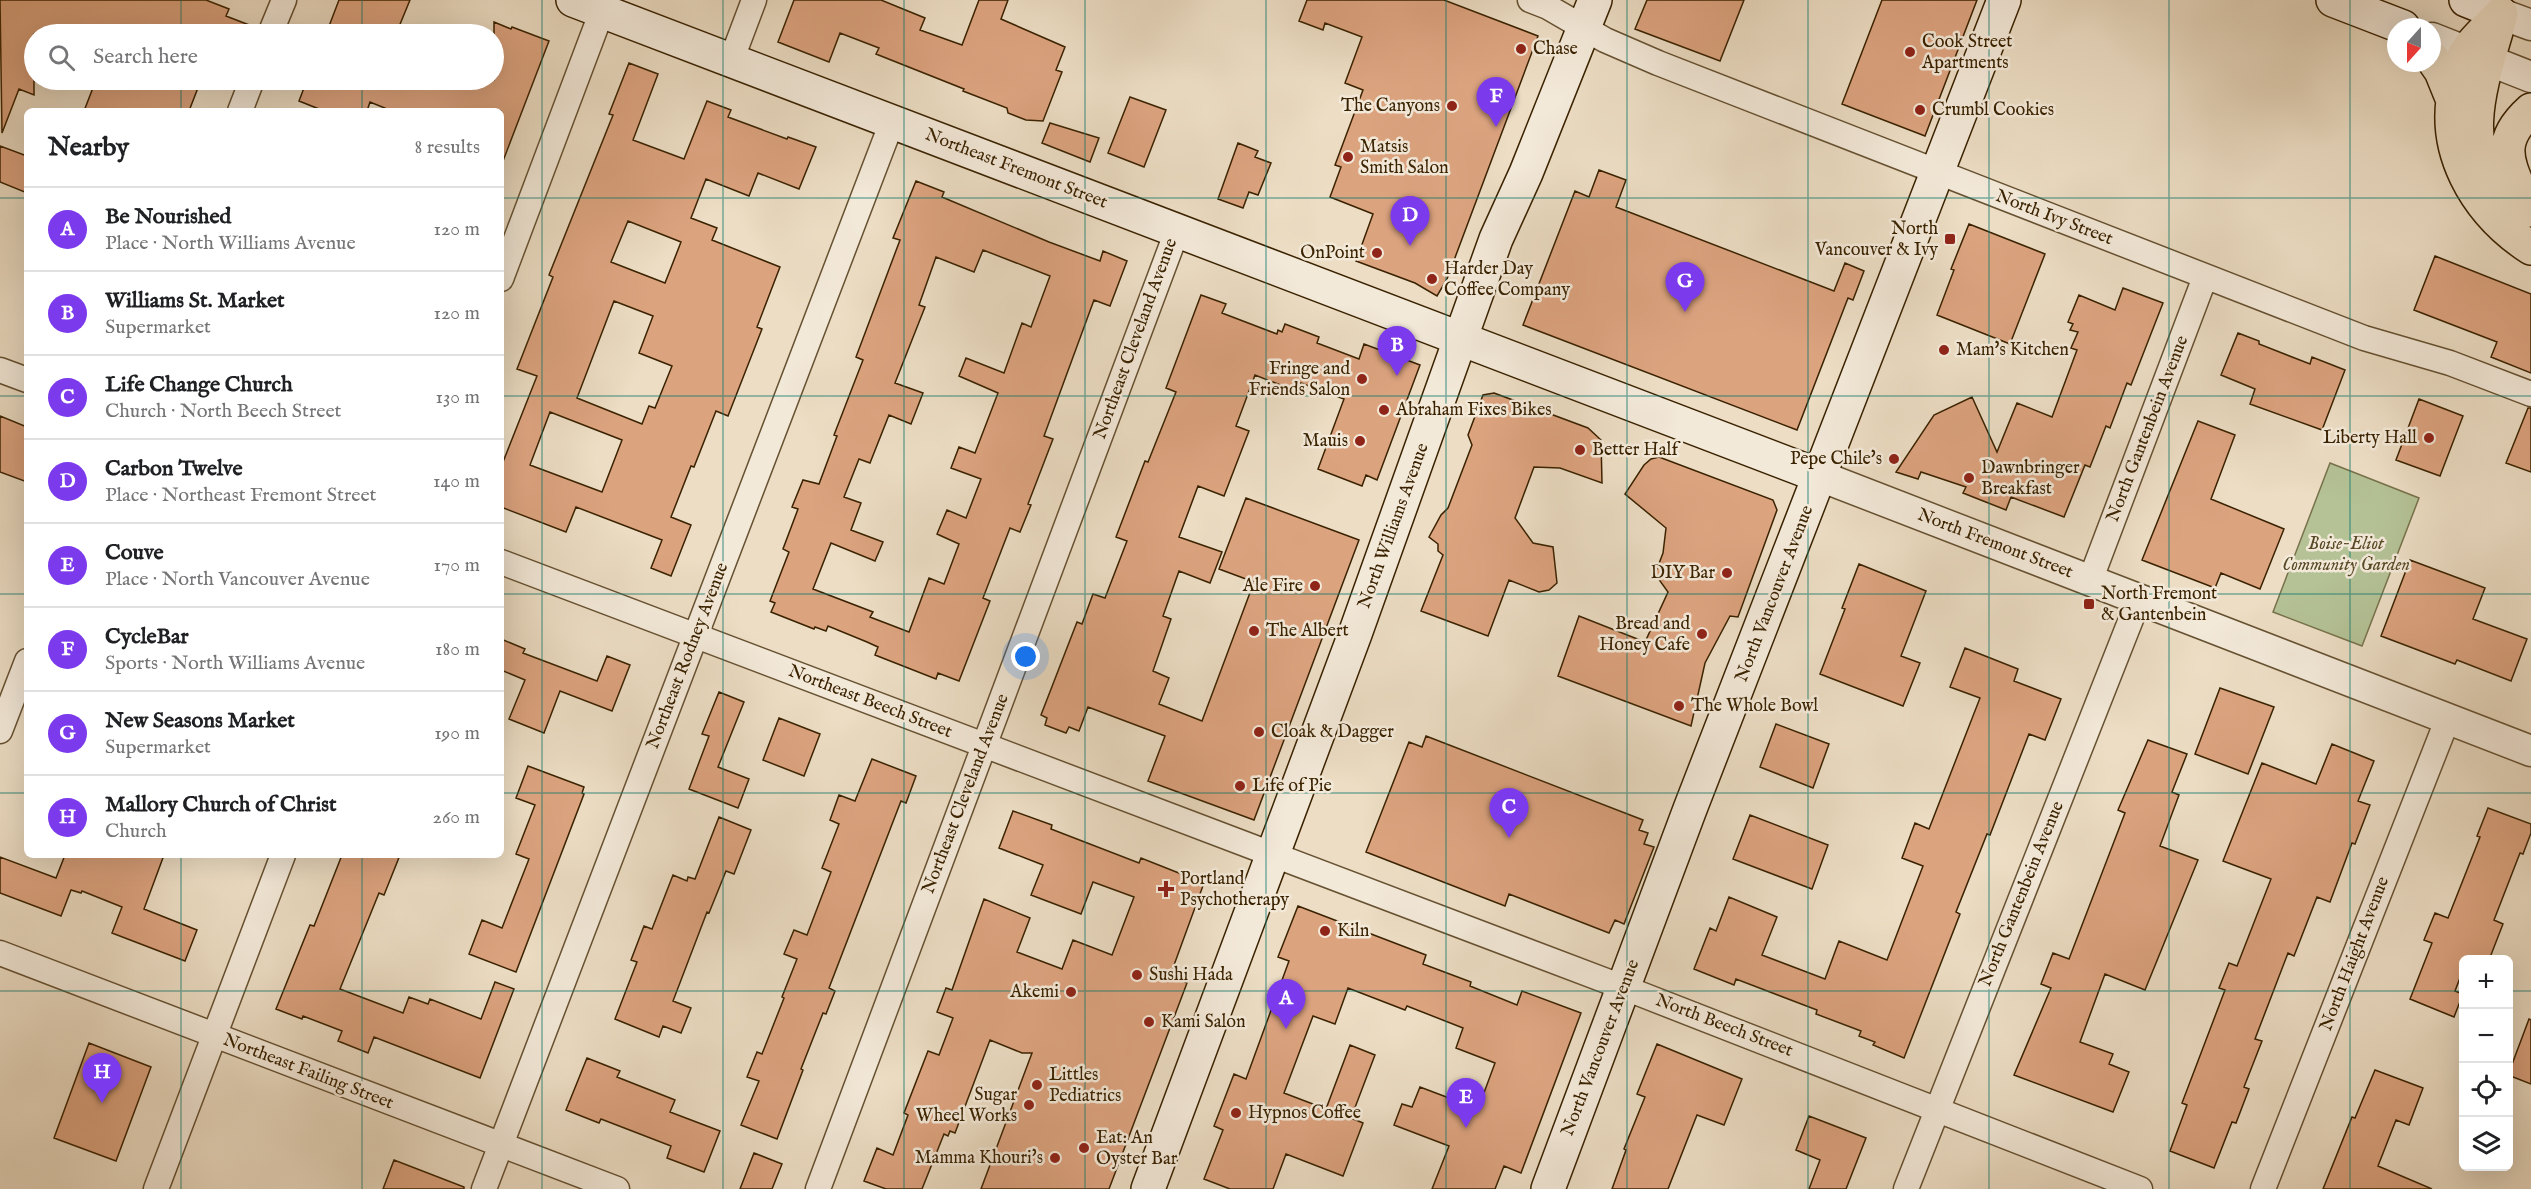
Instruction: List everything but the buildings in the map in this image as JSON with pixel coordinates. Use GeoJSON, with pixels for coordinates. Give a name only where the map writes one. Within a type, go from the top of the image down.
{"type":"FeatureCollection","features":[{"type":"Feature","properties":{"kind":"highway"},"geometry":{"type":"LineString","coordinates":[[2452,98],[2503,7]]}},
{"type":"Feature","properties":{"kind":"highway"},"geometry":{"type":"LineString","coordinates":[[2477,56],[2476,130],[2480,153],[2497,186],[2505,195],[2529,209]]}},
{"type":"Feature","properties":{"kind":"highway"},"geometry":{"type":"LineString","coordinates":[[2441,71],[2452,98],[2453,129],[2458,157],[2467,182],[2486,210],[2510,234],[2531,248]]}},
{"type":"Feature","properties":{"kind":"highway"},"geometry":{"type":"LineString","coordinates":[[2529,209],[2512,178],[2508,162],[2508,148],[2519,122],[2531,110]]}},
{"type":"Feature","properties":{"kind":"main road","name":"North Vancouver Avenue"},"geometry":{"type":"LineString","coordinates":[[1548,1189],[1690,810],[2004,0]]}},
{"type":"Feature","properties":{"kind":"main road"},"geometry":{"type":"LineString","coordinates":[[2333,0],[2387,21]]}},
{"type":"Feature","properties":{"kind":"main road"},"geometry":{"type":"LineString","coordinates":[[2466,0],[2503,7]]}},
{"type":"Feature","properties":{"kind":"main road","name":"Northeast Fremont Street"},"geometry":{"type":"LineString","coordinates":[[587,6],[1459,339]]}},
{"type":"Feature","properties":{"kind":"main road","name":"North Williams Avenue"},"geometry":{"type":"LineString","coordinates":[[1148,1189],[1355,634],[1496,239],[1526,172],[1589,14]]}},
{"type":"Feature","properties":{"kind":"main road","name":"North Fremont Street"},"geometry":{"type":"LineString","coordinates":[[1459,339],[1820,476]]}},
{"type":"Feature","properties":{"kind":"street"},"geometry":{"type":"LineString","coordinates":[[274,24],[284,0]]}},
{"type":"Feature","properties":{"kind":"street"},"geometry":{"type":"LineString","coordinates":[[731,61],[754,0]]}},
{"type":"Feature","properties":{"kind":"street","name":"North Ivy Street"},"geometry":{"type":"LineString","coordinates":[[1530,0],[1548,7],[1589,14],[1658,63],[2364,338],[2424,356],[2531,394]]}},
{"type":"Feature","properties":{"kind":"street"},"geometry":{"type":"LineString","coordinates":[[504,269],[587,6]]}},
{"type":"Feature","properties":{"kind":"street"},"geometry":{"type":"LineString","coordinates":[[2503,7],[2531,25]]}},
{"type":"Feature","properties":{"kind":"street"},"geometry":{"type":"LineString","coordinates":[[2441,42],[2531,77]]}},
{"type":"Feature","properties":{"kind":"street"},"geometry":{"type":"LineString","coordinates":[[241,108],[248,90]]}},
{"type":"Feature","properties":{"kind":"street","name":"Northeast Rodney Avenue"},"geometry":{"type":"LineString","coordinates":[[484,1189],[892,122]]}},
{"type":"Feature","properties":{"kind":"street","name":"Northeast Cleveland Avenue"},"geometry":{"type":"LineString","coordinates":[[818,1189],[1177,231]]}},
{"type":"Feature","properties":{"kind":"street","name":"North Gantenbein Avenue"},"geometry":{"type":"LineString","coordinates":[[2090,581],[2205,277]]}},
{"type":"Feature","properties":{"kind":"street"},"geometry":{"type":"LineString","coordinates":[[0,370],[24,379]]}},
{"type":"Feature","properties":{"kind":"street","name":"North Fremont Street"},"geometry":{"type":"LineString","coordinates":[[1820,476],[2531,751]]}},
{"type":"Feature","properties":{"kind":"street","name":"Northeast Beech Street"},"geometry":{"type":"LineString","coordinates":[[504,563],[1273,856]]}},
{"type":"Feature","properties":{"kind":"street","name":"North Gantenbein Avenue"},"geometry":{"type":"LineString","coordinates":[[1906,1189],[2139,599]]}},
{"type":"Feature","properties":{"kind":"street"},"geometry":{"type":"LineString","coordinates":[[0,731],[24,668]]}},
{"type":"Feature","properties":{"kind":"street","name":"North Haight Avenue"},"geometry":{"type":"LineString","coordinates":[[2264,1189],[2448,718]]}},
{"type":"Feature","properties":{"kind":"street","name":"North Beech Street"},"geometry":{"type":"LineString","coordinates":[[1273,856],[1624,988],[2140,1189]]}},
{"type":"Feature","properties":{"kind":"street"},"geometry":{"type":"LineString","coordinates":[[156,1189],[282,858]]}},
{"type":"Feature","properties":{"kind":"street","name":"Northeast Failing Street"},"geometry":{"type":"LineString","coordinates":[[0,953],[617,1189]]}},
{"type":"Feature","properties":{"kind":"green space","name":"Boise-Eliot Community Garden"},"geometry":{"type":"Polygon","coordinates":[[[2330,463],[2419,498],[2362,646],[2273,612],[2330,463]]]}},
{"type":"Feature","properties":{"kind":"place","name":"Chase"},"geometry":{"type":"Point","coordinates":[1521,49]}},
{"type":"Feature","properties":{"kind":"place","name":"Cook Street Apartments"},"geometry":{"type":"Point","coordinates":[1910,52]}},
{"type":"Feature","properties":{"kind":"place","name":"The Canyons"},"geometry":{"type":"Point","coordinates":[1452,106]}},
{"type":"Feature","properties":{"kind":"place","name":"Crumbl Cookies"},"geometry":{"type":"Point","coordinates":[1920,110]}},
{"type":"Feature","properties":{"kind":"place","name":"CycleBar"},"geometry":{"type":"Point","coordinates":[1496,127]}},
{"type":"Feature","properties":{"kind":"place","name":"Matsis Smith Salon"},"geometry":{"type":"Point","coordinates":[1348,157]}},
{"type":"Feature","properties":{"kind":"place","name":"North Vancouver & Ivy"},"geometry":{"type":"Point","coordinates":[1950,239]}},
{"type":"Feature","properties":{"kind":"place","name":"Carbon Twelve"},"geometry":{"type":"Point","coordinates":[1410,246]}},
{"type":"Feature","properties":{"kind":"place","name":"OnPoint"},"geometry":{"type":"Point","coordinates":[1377,253]}},
{"type":"Feature","properties":{"kind":"place","name":"Harder Day Coffee Company"},"geometry":{"type":"Point","coordinates":[1432,279]}},
{"type":"Feature","properties":{"kind":"place","name":"New Seasons Market"},"geometry":{"type":"Point","coordinates":[1685,312]}},
{"type":"Feature","properties":{"kind":"place","name":"Mam's Kitchen"},"geometry":{"type":"Point","coordinates":[1944,350]}},
{"type":"Feature","properties":{"kind":"place","name":"Williams St. Market"},"geometry":{"type":"Point","coordinates":[1397,376]}},
{"type":"Feature","properties":{"kind":"place","name":"Fringe and Friends Salon"},"geometry":{"type":"Point","coordinates":[1362,379]}},
{"type":"Feature","properties":{"kind":"place","name":"Abraham Fixes Bikes"},"geometry":{"type":"Point","coordinates":[1384,410]}},
{"type":"Feature","properties":{"kind":"place","name":"Liberty Hall"},"geometry":{"type":"Point","coordinates":[2429,438]}},
{"type":"Feature","properties":{"kind":"place","name":"Mauis"},"geometry":{"type":"Point","coordinates":[1360,441]}},
{"type":"Feature","properties":{"kind":"place","name":"Better Half"},"geometry":{"type":"Point","coordinates":[1580,450]}},
{"type":"Feature","properties":{"kind":"place","name":"Pepe Chile's"},"geometry":{"type":"Point","coordinates":[1894,459]}},
{"type":"Feature","properties":{"kind":"place","name":"Dawnbringer Breakfast"},"geometry":{"type":"Point","coordinates":[1969,478]}},
{"type":"Feature","properties":{"kind":"place","name":"DIY Bar"},"geometry":{"type":"Point","coordinates":[1727,573]}},
{"type":"Feature","properties":{"kind":"place","name":"Ale Fire"},"geometry":{"type":"Point","coordinates":[1315,586]}},
{"type":"Feature","properties":{"kind":"place","name":"North Fremont & Gantenbein"},"geometry":{"type":"Point","coordinates":[2089,604]}},
{"type":"Feature","properties":{"kind":"place","name":"The Albert"},"geometry":{"type":"Point","coordinates":[1254,631]}},
{"type":"Feature","properties":{"kind":"place","name":"Bread and Honey Cafe"},"geometry":{"type":"Point","coordinates":[1702,634]}},
{"type":"Feature","properties":{"kind":"place","name":"The Whole Bowl"},"geometry":{"type":"Point","coordinates":[1679,706]}},
{"type":"Feature","properties":{"kind":"place","name":"Cloak & Dagger"},"geometry":{"type":"Point","coordinates":[1259,732]}},
{"type":"Feature","properties":{"kind":"place","name":"Life of Pie"},"geometry":{"type":"Point","coordinates":[1240,786]}},
{"type":"Feature","properties":{"kind":"place","name":"Life Change Church"},"geometry":{"type":"Point","coordinates":[1509,838]}},
{"type":"Feature","properties":{"kind":"place","name":"Portland Psychotherapy"},"geometry":{"type":"Point","coordinates":[1166,889]}},
{"type":"Feature","properties":{"kind":"place","name":"Kiln"},"geometry":{"type":"Point","coordinates":[1325,931]}},
{"type":"Feature","properties":{"kind":"place","name":"Sushi Hada"},"geometry":{"type":"Point","coordinates":[1137,975]}},
{"type":"Feature","properties":{"kind":"place","name":"Akemi"},"geometry":{"type":"Point","coordinates":[1071,992]}},
{"type":"Feature","properties":{"kind":"place","name":"Kami Salon"},"geometry":{"type":"Point","coordinates":[1149,1022]}},
{"type":"Feature","properties":{"kind":"place","name":"Be Nourished"},"geometry":{"type":"Point","coordinates":[1286,1029]}},
{"type":"Feature","properties":{"kind":"place","name":"Littles Pediatrics"},"geometry":{"type":"Point","coordinates":[1037,1085]}},
{"type":"Feature","properties":{"kind":"place","name":"Mallory Church of Christ"},"geometry":{"type":"Point","coordinates":[102,1103]}},
{"type":"Feature","properties":{"kind":"place","name":"Sugar Wheel Works"},"geometry":{"type":"Point","coordinates":[1029,1105]}},
{"type":"Feature","properties":{"kind":"place","name":"Hypnos Coffee"},"geometry":{"type":"Point","coordinates":[1236,1113]}},
{"type":"Feature","properties":{"kind":"place","name":"Couve"},"geometry":{"type":"Point","coordinates":[1466,1128]}},
{"type":"Feature","properties":{"kind":"place","name":"Eat: An Oyster Bar"},"geometry":{"type":"Point","coordinates":[1084,1148]}},
{"type":"Feature","properties":{"kind":"place","name":"Mamma Khouri's"},"geometry":{"type":"Point","coordinates":[1055,1158]}}]}
